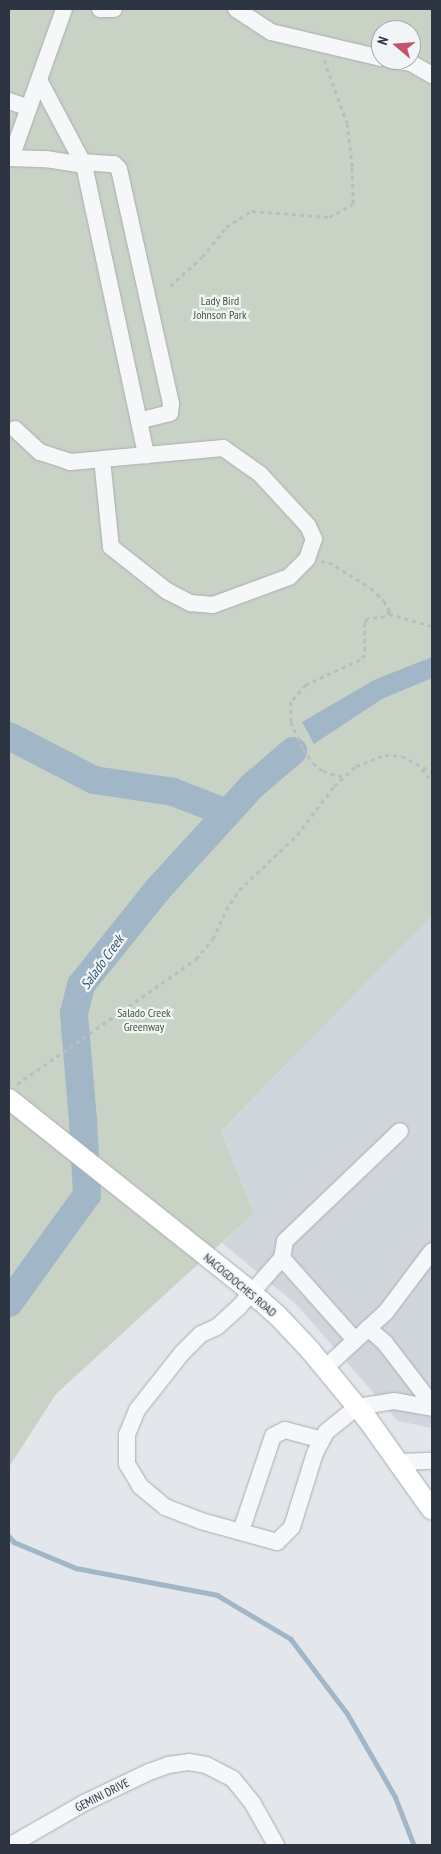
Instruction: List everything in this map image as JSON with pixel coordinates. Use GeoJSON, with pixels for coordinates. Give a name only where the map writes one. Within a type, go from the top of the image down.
{"type":"FeatureCollection","features":[{"type":"Feature","properties":{"kind":"main road","name":"NACOGDOCHES ROAD"},"geometry":{"type":"LineString","coordinates":[[13,1091],[278,1316],[357,1407],[399,1462],[432,1510]]}},
{"type":"Feature","properties":{"kind":"street"},"geometry":{"type":"LineString","coordinates":[[64,9],[10,158],[46,159],[83,164],[114,164],[119,169],[171,403],[170,413],[139,421]]}},
{"type":"Feature","properties":{"kind":"street"},"geometry":{"type":"LineString","coordinates":[[100,9],[114,9]]}},
{"type":"Feature","properties":{"kind":"street"},"geometry":{"type":"LineString","coordinates":[[236,9],[270,32],[318,45],[371,56]]}},
{"type":"Feature","properties":{"kind":"street"},"geometry":{"type":"LineString","coordinates":[[421,69],[432,75]]}},
{"type":"Feature","properties":{"kind":"street"},"geometry":{"type":"LineString","coordinates":[[39,80],[83,164],[146,455]]}},
{"type":"Feature","properties":{"kind":"street"},"geometry":{"type":"LineString","coordinates":[[9,101],[29,108]]}},
{"type":"Feature","properties":{"kind":"street"},"geometry":{"type":"LineString","coordinates":[[15,429],[40,452],[70,462],[102,459],[223,448],[260,474],[308,526],[314,539],[307,559],[289,577],[213,605],[191,603],[167,591],[111,546],[102,459]]}},
{"type":"Feature","properties":{"kind":"street"},"geometry":{"type":"LineString","coordinates":[[400,1131],[285,1241],[282,1258],[239,1307],[217,1327],[201,1334],[182,1353],[137,1410],[127,1435],[127,1464],[140,1486],[165,1507],[201,1521],[277,1542],[292,1527],[315,1452],[326,1432],[357,1407],[394,1401],[432,1406]]}},
{"type":"Feature","properties":{"kind":"street"},"geometry":{"type":"LineString","coordinates":[[325,1368],[386,1312],[432,1252]]}},
{"type":"Feature","properties":{"kind":"street"},"geometry":{"type":"LineString","coordinates":[[282,1258],[355,1340]]}},
{"type":"Feature","properties":{"kind":"street"},"geometry":{"type":"LineString","coordinates":[[368,1328],[385,1343],[432,1406]]}},
{"type":"Feature","properties":{"kind":"street"},"geometry":{"type":"LineString","coordinates":[[241,1531],[273,1436],[285,1430],[322,1440]]}},
{"type":"Feature","properties":{"kind":"street"},"geometry":{"type":"LineString","coordinates":[[399,1462],[432,1461]]}},
{"type":"Feature","properties":{"kind":"street","name":"GEMINI DRIVE"},"geometry":{"type":"LineString","coordinates":[[11,1845],[84,1803],[149,1772],[182,1763],[200,1764],[220,1770],[233,1779],[253,1804],[276,1845]]}},
{"type":"Feature","properties":{"kind":"path"},"geometry":{"type":"LineString","coordinates":[[170,286],[202,257],[226,227],[252,211],[329,217],[353,204],[352,167],[347,124],[318,45]]}},
{"type":"Feature","properties":{"kind":"path"},"geometry":{"type":"LineString","coordinates":[[307,559],[329,562],[371,588],[384,601],[389,614]]}},
{"type":"Feature","properties":{"kind":"path"},"geometry":{"type":"LineString","coordinates":[[343,776],[323,771],[307,756],[291,722],[291,702],[306,685],[360,660],[365,655],[365,623],[367,619],[385,617],[389,614],[432,626]]}},
{"type":"Feature","properties":{"kind":"path"},"geometry":{"type":"LineString","coordinates":[[13,1091],[172,977],[205,950],[239,890],[297,835],[343,776],[356,766],[385,755],[402,756],[432,772]]}},
{"type":"Feature","properties":{"kind":"path"},"geometry":{"type":"LineString","coordinates":[[422,768],[432,782]]}},
{"type":"Feature","properties":{"kind":"shaded area"},"geometry":{"type":"Polygon","coordinates":[[[432,916],[432,1428],[398,1421],[297,1305],[222,1243],[254,1212],[221,1131],[432,916]]]}},
{"type":"Feature","properties":{"kind":"green space","name":"Lady Bird Johnson Park"},"geometry":{"type":"Polygon","coordinates":[[[9,9],[432,9],[432,916],[221,1131],[254,1213],[56,1394],[9,1467],[9,9]]]}},
{"type":"Feature","properties":{"kind":"water"},"geometry":{"type":"Polygon","coordinates":[[[432,657],[432,678],[382,699],[314,744],[302,722],[374,680],[432,657]]]}},
{"type":"Feature","properties":{"kind":"waterway"},"geometry":{"type":"LineString","coordinates":[[9,736],[94,780],[173,792],[227,813]]}},
{"type":"Feature","properties":{"kind":"waterway","name":"Salado Creek"},"geometry":{"type":"LineString","coordinates":[[9,1303],[87,1195],[74,1013],[81,985],[159,888],[252,786],[293,751]]}},
{"type":"Feature","properties":{"kind":"waterway"},"geometry":{"type":"LineString","coordinates":[[9,1536],[14,1542],[76,1568],[217,1595],[291,1639],[347,1713],[395,1796],[414,1845]]}},
{"type":"Feature","properties":{"kind":"park label","name":"Salado Creek Greenway"},"geometry":{"type":"Point","coordinates":[144,1020]}}]}
